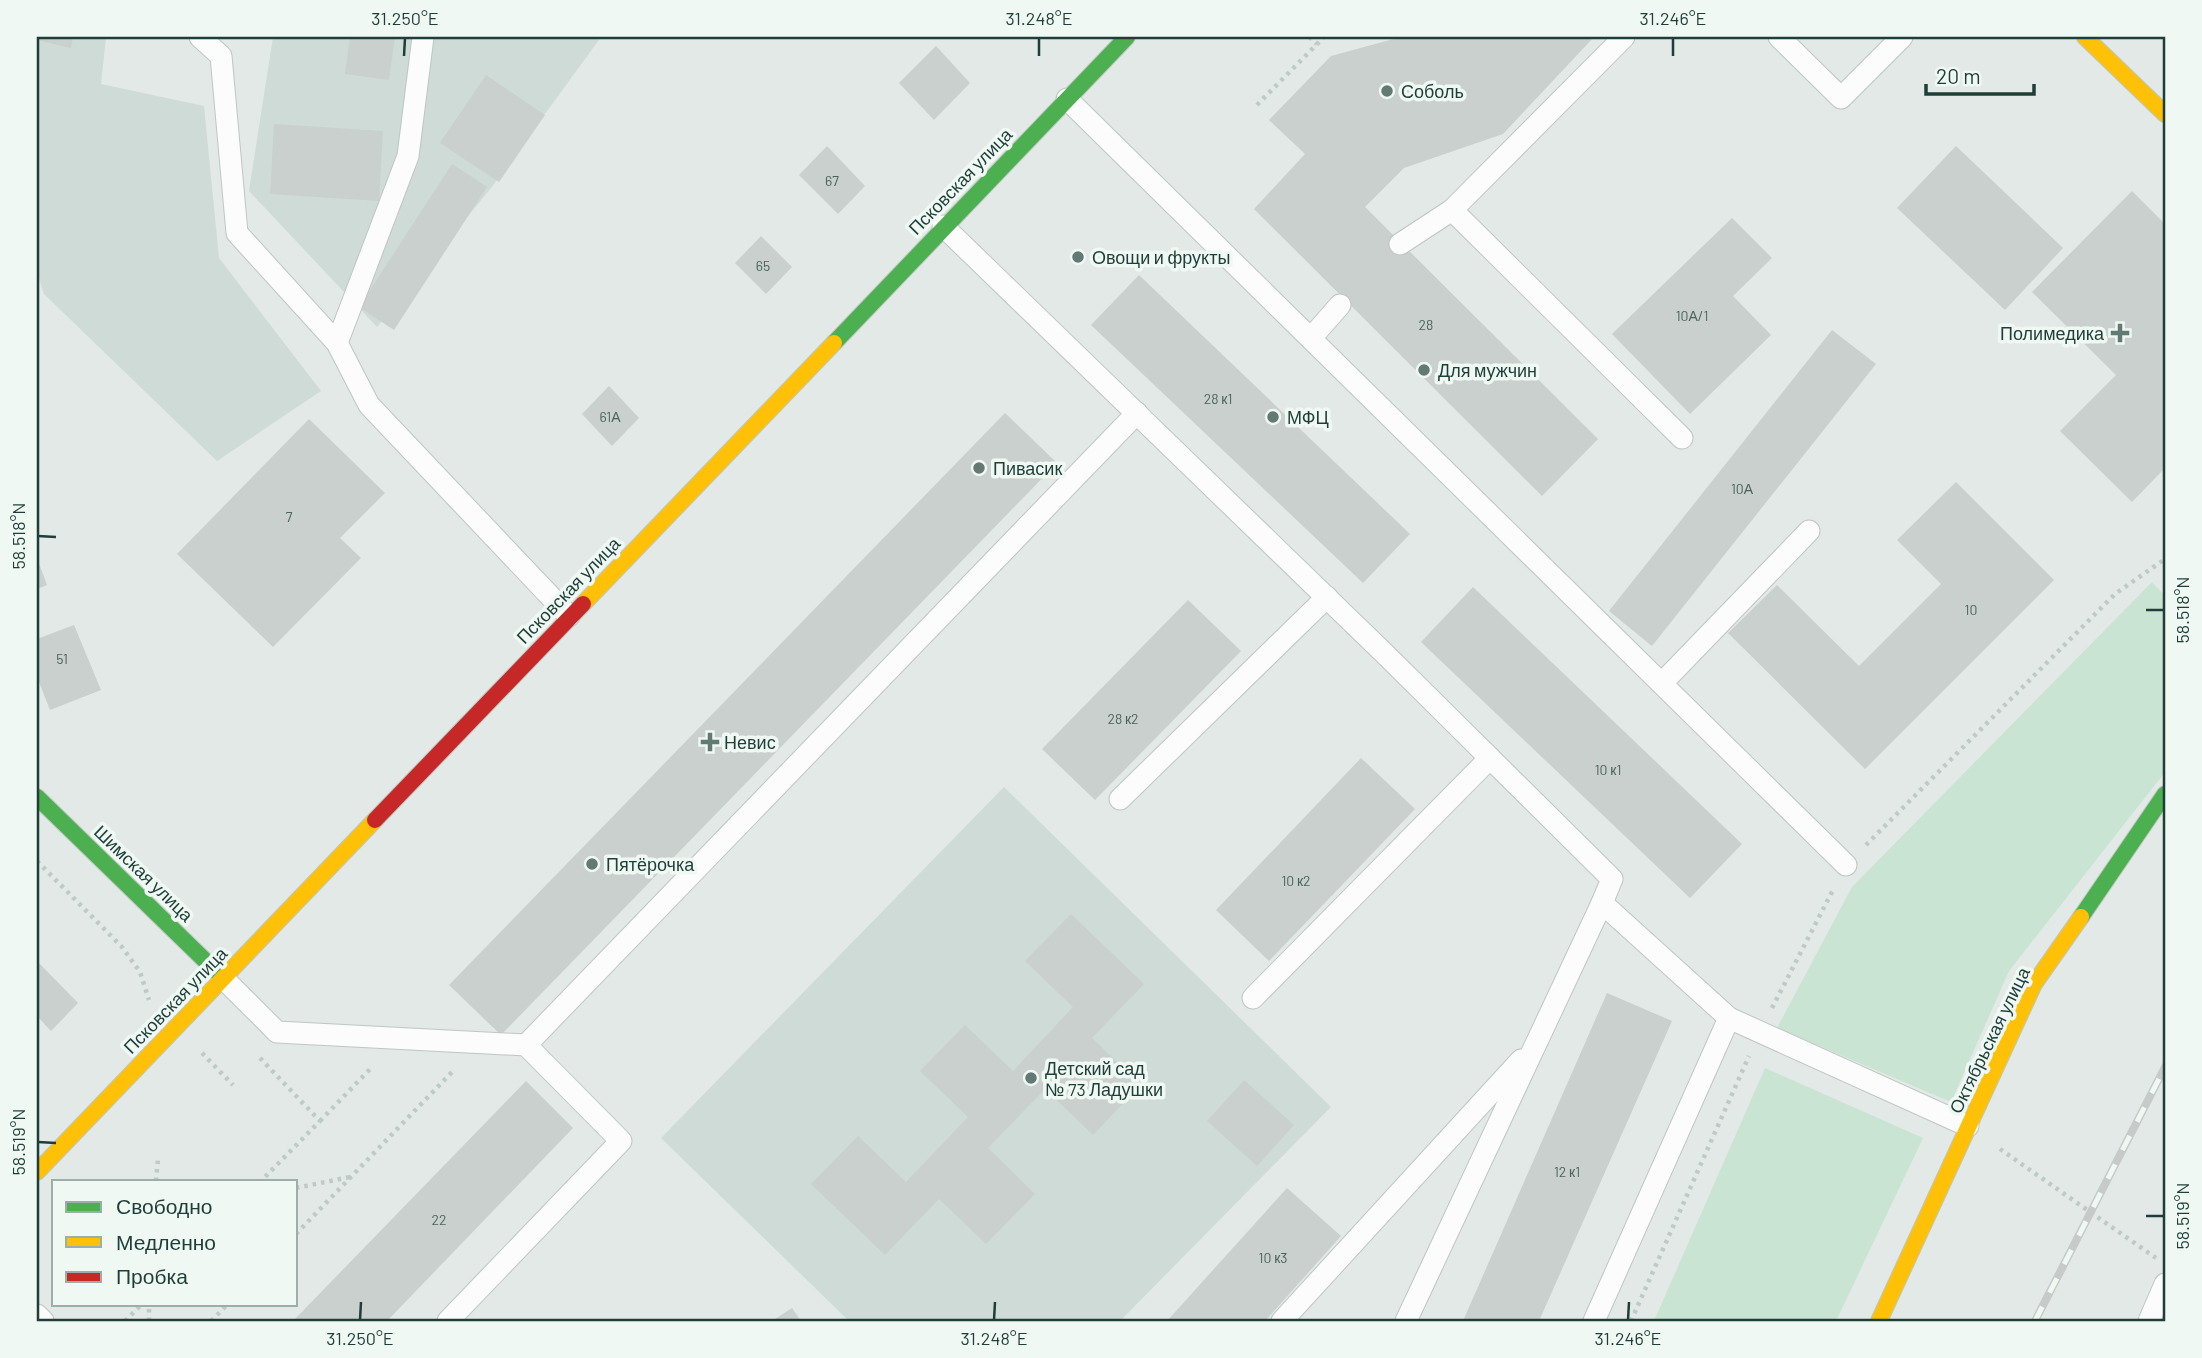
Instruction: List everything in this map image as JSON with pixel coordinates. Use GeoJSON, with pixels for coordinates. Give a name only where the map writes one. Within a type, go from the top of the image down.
{"type":"FeatureCollection","features":[{"type":"Feature","properties":{"kind":"main road","name":"Псковская улица"},"geometry":{"type":"LineString","coordinates":[[37,1172],[943,226],[1128,37]]}},
{"type":"Feature","properties":{"kind":"main road"},"geometry":{"type":"LineString","coordinates":[[2085,37],[2165,114]]}},
{"type":"Feature","properties":{"kind":"main road","name":"Октябрьская улица"},"geometry":{"type":"LineString","coordinates":[[1880,1321],[2034,984],[2165,793]]}},
{"type":"Feature","properties":{"kind":"main road","name":"Шимская улица"},"geometry":{"type":"LineString","coordinates":[[37,797],[223,978]]}},
{"type":"Feature","properties":{"kind":"lane"},"geometry":{"type":"LineString","coordinates":[[200,37],[222,56],[237,233],[337,343],[369,405],[569,616]]}},
{"type":"Feature","properties":{"kind":"lane"},"geometry":{"type":"LineString","coordinates":[[337,343],[408,156],[423,37]]}},
{"type":"Feature","properties":{"kind":"lane"},"geometry":{"type":"LineString","coordinates":[[1400,244],[1452,210],[1624,37]]}},
{"type":"Feature","properties":{"kind":"lane"},"geometry":{"type":"LineString","coordinates":[[1779,37],[1841,98],[1902,37]]}},
{"type":"Feature","properties":{"kind":"lane"},"geometry":{"type":"LineString","coordinates":[[1068,99],[1846,864]]}},
{"type":"Feature","properties":{"kind":"lane"},"geometry":{"type":"LineString","coordinates":[[1452,210],[1682,438]]}},
{"type":"Feature","properties":{"kind":"lane"},"geometry":{"type":"LineString","coordinates":[[943,226],[1612,879],[1406,1321]]}},
{"type":"Feature","properties":{"kind":"lane"},"geometry":{"type":"LineString","coordinates":[[1311,338],[1340,305]]}},
{"type":"Feature","properties":{"kind":"lane"},"geometry":{"type":"LineString","coordinates":[[526,1045],[1137,413]]}},
{"type":"Feature","properties":{"kind":"lane"},"geometry":{"type":"LineString","coordinates":[[1663,682],[1810,531]]}},
{"type":"Feature","properties":{"kind":"lane"},"geometry":{"type":"LineString","coordinates":[[1120,799],[1326,597]]}},
{"type":"Feature","properties":{"kind":"lane"},"geometry":{"type":"LineString","coordinates":[[1253,998],[1490,758]]}},
{"type":"Feature","properties":{"kind":"lane"},"geometry":{"type":"LineString","coordinates":[[1602,903],[1729,1018],[1968,1126]]}},
{"type":"Feature","properties":{"kind":"lane"},"geometry":{"type":"LineString","coordinates":[[223,978],[277,1032],[526,1045],[621,1140],[448,1321]]}},
{"type":"Feature","properties":{"kind":"lane"},"geometry":{"type":"LineString","coordinates":[[1594,1321],[1729,1018]]}},
{"type":"Feature","properties":{"kind":"lane"},"geometry":{"type":"LineString","coordinates":[[1282,1321],[1534,1046]]}},
{"type":"Feature","properties":{"kind":"lane"},"geometry":{"type":"LineString","coordinates":[[2149,1321],[2165,1284]]}},
{"type":"Feature","properties":{"kind":"lane"},"geometry":{"type":"LineString","coordinates":[[37,1315],[43,1321]]}},
{"type":"Feature","properties":{"kind":"path"},"geometry":{"type":"LineString","coordinates":[[1309,37],[1317,44]]}},
{"type":"Feature","properties":{"kind":"path"},"geometry":{"type":"LineString","coordinates":[[1257,105],[1324,37]]}},
{"type":"Feature","properties":{"kind":"path"},"geometry":{"type":"LineString","coordinates":[[1631,1321],[1759,1033],[1846,864],[2115,594],[2165,559]]}},
{"type":"Feature","properties":{"kind":"path"},"geometry":{"type":"LineString","coordinates":[[37,861],[122,947],[140,972],[149,999]]}},
{"type":"Feature","properties":{"kind":"path"},"geometry":{"type":"LineString","coordinates":[[262,1180],[398,1040]]}},
{"type":"Feature","properties":{"kind":"path"},"geometry":{"type":"LineString","coordinates":[[298,1232],[480,1043]]}},
{"type":"Feature","properties":{"kind":"path"},"geometry":{"type":"LineString","coordinates":[[260,1058],[320,1121]]}},
{"type":"Feature","properties":{"kind":"path"},"geometry":{"type":"LineString","coordinates":[[1968,1126],[2165,1265]]}},
{"type":"Feature","properties":{"kind":"path"},"geometry":{"type":"LineString","coordinates":[[156,1180],[158,1160]]}},
{"type":"Feature","properties":{"kind":"path"},"geometry":{"type":"LineString","coordinates":[[298,1188],[351,1177]]}},
{"type":"Feature","properties":{"kind":"path"},"geometry":{"type":"LineString","coordinates":[[125,1321],[140,1306]]}},
{"type":"Feature","properties":{"kind":"path"},"geometry":{"type":"LineString","coordinates":[[211,1321],[226,1306]]}},
{"type":"Feature","properties":{"kind":"shaded area"},"geometry":{"type":"Polygon","coordinates":[[[37,37],[106,37],[101,84],[204,106],[219,258],[321,391],[217,461],[44,294],[37,272],[37,37]]]}},
{"type":"Feature","properties":{"kind":"shaded area"},"geometry":{"type":"Polygon","coordinates":[[[273,37],[601,37],[491,188],[377,327],[249,191],[273,37]]]}},
{"type":"Feature","properties":{"kind":"shaded area"},"geometry":{"type":"Polygon","coordinates":[[[1004,787],[1331,1107],[1120,1321],[849,1321],[661,1138],[1004,787]]]}},
{"type":"Feature","properties":{"kind":"green space"},"geometry":{"type":"Polygon","coordinates":[[[2152,582],[2165,596],[2165,772],[2009,971],[1951,1102],[1777,1028],[1852,887],[2152,582]]]}},
{"type":"Feature","properties":{"kind":"green space"},"geometry":{"type":"Polygon","coordinates":[[[1765,1068],[1923,1138],[1836,1321],[1654,1321],[1765,1068]]]}},
{"type":"Feature","properties":{"kind":"building"},"geometry":{"type":"Polygon","coordinates":[[[37,37],[73,37],[71,48],[37,40],[37,37]]]}},
{"type":"Feature","properties":{"kind":"building"},"geometry":{"type":"Polygon","coordinates":[[[350,37],[395,37],[389,80],[345,74],[350,37]]]}},
{"type":"Feature","properties":{"kind":"building"},"geometry":{"type":"Polygon","coordinates":[[[1401,37],[1594,37],[1503,134],[1404,168],[1365,207],[1598,439],[1542,496],[1254,209],[1305,154],[1269,120],[1331,56],[1401,37]]]}},
{"type":"Feature","properties":{"kind":"building"},"geometry":{"type":"Polygon","coordinates":[[[936,46],[970,83],[934,120],[899,83],[936,46]]]}},
{"type":"Feature","properties":{"kind":"building"},"geometry":{"type":"Polygon","coordinates":[[[486,75],[545,115],[499,182],[440,143],[486,75]]]}},
{"type":"Feature","properties":{"kind":"building"},"geometry":{"type":"Polygon","coordinates":[[[274,124],[383,131],[379,201],[270,194],[274,124]]]}},
{"type":"Feature","properties":{"kind":"building"},"geometry":{"type":"Polygon","coordinates":[[[827,146],[865,186],[838,214],[799,175],[827,146]]]}},
{"type":"Feature","properties":{"kind":"building"},"geometry":{"type":"Polygon","coordinates":[[[1956,146],[2063,248],[2005,310],[1897,208],[1956,146]]]}},
{"type":"Feature","properties":{"kind":"building"},"geometry":{"type":"Polygon","coordinates":[[[452,164],[487,187],[394,330],[359,307],[452,164]]]}},
{"type":"Feature","properties":{"kind":"building","name":"Полимедика"},"geometry":{"type":"Polygon","coordinates":[[[2132,191],[2165,224],[2165,468],[2132,502],[2060,431],[2116,375],[2032,292],[2132,191]]]}},
{"type":"Feature","properties":{"kind":"building"},"geometry":{"type":"Polygon","coordinates":[[[1732,218],[1772,258],[1733,296],[1771,335],[1690,414],[1612,334],[1732,218]]]}},
{"type":"Feature","properties":{"kind":"building"},"geometry":{"type":"Polygon","coordinates":[[[761,236],[792,267],[766,294],[735,263],[761,236]]]}},
{"type":"Feature","properties":{"kind":"building"},"geometry":{"type":"Polygon","coordinates":[[[1139,275],[1410,534],[1363,583],[1091,325],[1139,275]]]}},
{"type":"Feature","properties":{"kind":"building"},"geometry":{"type":"Polygon","coordinates":[[[1832,330],[1876,364],[1652,646],[1609,611],[1832,330]]]}},
{"type":"Feature","properties":{"kind":"building"},"geometry":{"type":"Polygon","coordinates":[[[609,386],[639,418],[612,446],[582,414],[609,386]]]}},
{"type":"Feature","properties":{"kind":"building"},"geometry":{"type":"Polygon","coordinates":[[[1005,413],[1057,463],[501,1035],[449,985],[1005,413]]]}},
{"type":"Feature","properties":{"kind":"building"},"geometry":{"type":"Polygon","coordinates":[[[309,419],[385,493],[340,538],[361,558],[273,647],[177,554],[309,419]]]}},
{"type":"Feature","properties":{"kind":"building"},"geometry":{"type":"Polygon","coordinates":[[[1956,482],[2054,580],[1865,769],[1728,633],[1777,585],[1859,666],[1941,584],[1897,540],[1956,482]]]}},
{"type":"Feature","properties":{"kind":"building"},"geometry":{"type":"Polygon","coordinates":[[[37,558],[47,585],[37,589],[37,558]]]}},
{"type":"Feature","properties":{"kind":"building"},"geometry":{"type":"Polygon","coordinates":[[[1473,587],[1742,844],[1690,898],[1421,642],[1473,587]]]}},
{"type":"Feature","properties":{"kind":"building"},"geometry":{"type":"Polygon","coordinates":[[[1188,600],[1241,651],[1095,800],[1042,749],[1188,600]]]}},
{"type":"Feature","properties":{"kind":"building"},"geometry":{"type":"Polygon","coordinates":[[[74,625],[101,690],[50,710],[37,677],[37,639],[74,625]]]}},
{"type":"Feature","properties":{"kind":"building"},"geometry":{"type":"Polygon","coordinates":[[[1361,758],[1415,809],[1269,961],[1216,910],[1361,758]]]}},
{"type":"Feature","properties":{"kind":"building","name":"Детский сад № 73 Ладушки"},"geometry":{"type":"Polygon","coordinates":[[[1071,914],[1144,984],[1092,1038],[1141,1085],[1093,1135],[1045,1089],[988,1148],[1035,1194],[986,1244],[939,1199],[885,1255],[811,1184],[858,1136],[906,1182],[968,1117],[920,1071],[965,1025],[1013,1071],[1073,1007],[1025,961],[1071,914]]]}},
{"type":"Feature","properties":{"kind":"building"},"geometry":{"type":"Polygon","coordinates":[[[37,961],[78,1003],[51,1031],[37,1016],[37,961]]]}},
{"type":"Feature","properties":{"kind":"building"},"geometry":{"type":"Polygon","coordinates":[[[1607,993],[1672,1021],[1539,1321],[1463,1321],[1607,993]]]}},
{"type":"Feature","properties":{"kind":"building"},"geometry":{"type":"Polygon","coordinates":[[[1244,1080],[1294,1125],[1257,1166],[1207,1121],[1244,1080]]]}},
{"type":"Feature","properties":{"kind":"building"},"geometry":{"type":"Polygon","coordinates":[[[526,1081],[573,1128],[387,1321],[293,1321],[526,1081]]]}},
{"type":"Feature","properties":{"kind":"building"},"geometry":{"type":"Polygon","coordinates":[[[1287,1188],[1341,1236],[1265,1321],[1167,1321],[1287,1188]]]}},
{"type":"Feature","properties":{"kind":"building"},"geometry":{"type":"Polygon","coordinates":[[[792,1308],[801,1321],[772,1321],[792,1308]]]}},
{"type":"Feature","properties":{"kind":"railway"},"geometry":{"type":"LineString","coordinates":[[2035,1321],[2165,1067]]}},
{"type":"Feature","properties":{"kind":"traffic: fast"},"geometry":{"type":"LineString","coordinates":[[834,343],[1127,37]]}},
{"type":"Feature","properties":{"kind":"traffic: fast"},"geometry":{"type":"LineString","coordinates":[[2081,917],[2165,794]]}},
{"type":"Feature","properties":{"kind":"traffic: fast"},"geometry":{"type":"LineString","coordinates":[[37,797],[223,978]]}},
{"type":"Feature","properties":{"kind":"traffic: slow"},"geometry":{"type":"LineString","coordinates":[[2085,37],[2165,114]]}},
{"type":"Feature","properties":{"kind":"traffic: slow"},"geometry":{"type":"LineString","coordinates":[[583,604],[834,343]]}},
{"type":"Feature","properties":{"kind":"traffic: slow"},"geometry":{"type":"LineString","coordinates":[[37,1172],[375,820]]}},
{"type":"Feature","properties":{"kind":"traffic: slow"},"geometry":{"type":"LineString","coordinates":[[1879,1321],[2034,984],[2081,917]]}},
{"type":"Feature","properties":{"kind":"traffic: jam"},"geometry":{"type":"LineString","coordinates":[[375,820],[583,604]]}},
{"type":"Feature","properties":{"kind":"place","name":"Соболь"},"geometry":{"type":"Point","coordinates":[1387,91]}},
{"type":"Feature","properties":{"kind":"place","name":"Овощи и фрукты"},"geometry":{"type":"Point","coordinates":[1078,257]}},
{"type":"Feature","properties":{"kind":"place","name":"Полимедика"},"geometry":{"type":"Point","coordinates":[2120,333]}},
{"type":"Feature","properties":{"kind":"place","name":"Для мужчин"},"geometry":{"type":"Point","coordinates":[1424,370]}},
{"type":"Feature","properties":{"kind":"place","name":"МФЦ"},"geometry":{"type":"Point","coordinates":[1273,417]}},
{"type":"Feature","properties":{"kind":"place","name":"Пивасик"},"geometry":{"type":"Point","coordinates":[979,468]}},
{"type":"Feature","properties":{"kind":"place","name":"Невис"},"geometry":{"type":"Point","coordinates":[710,742]}},
{"type":"Feature","properties":{"kind":"place","name":"Пятёрочка"},"geometry":{"type":"Point","coordinates":[592,864]}},
{"type":"Feature","properties":{"kind":"place","name":"Детский сад № 73 Ладушки"},"geometry":{"type":"Point","coordinates":[1031,1078]}}]}
